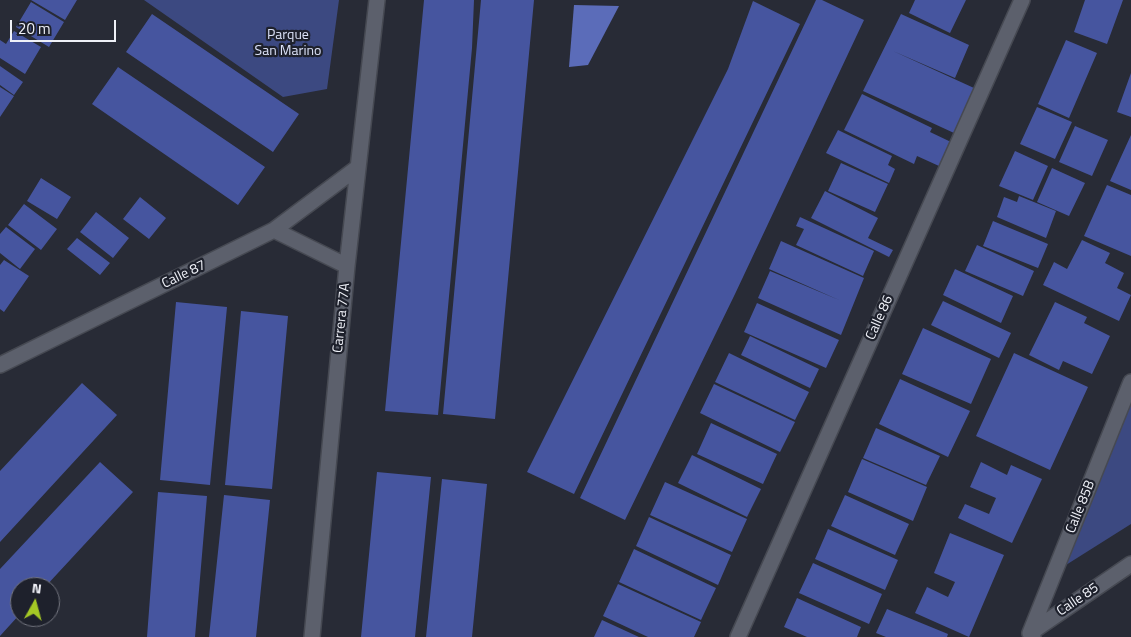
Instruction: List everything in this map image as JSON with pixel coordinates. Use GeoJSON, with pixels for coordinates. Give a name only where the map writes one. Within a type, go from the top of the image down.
{"type":"FeatureCollection","features":[{"type":"Feature","properties":{"kind":"street","name":"Carrera 77A"},"geometry":{"type":"LineString","coordinates":[[312,637],[357,168],[377,0]]}},
{"type":"Feature","properties":{"kind":"street","name":"Calle 86"},"geometry":{"type":"LineString","coordinates":[[738,637],[1022,0]]}},
{"type":"Feature","properties":{"kind":"street","name":"Calle 87"},"geometry":{"type":"LineString","coordinates":[[0,365],[274,230],[357,168]]}},
{"type":"Feature","properties":{"kind":"street"},"geometry":{"type":"LineString","coordinates":[[274,230],[347,266]]}},
{"type":"Feature","properties":{"kind":"street","name":"Calle 85B"},"geometry":{"type":"LineString","coordinates":[[1029,636],[1131,382]]}},
{"type":"Feature","properties":{"kind":"street","name":"Calle 85"},"geometry":{"type":"LineString","coordinates":[[1029,636],[1131,564]]}},
{"type":"Feature","properties":{"kind":"green space","name":"Parque San Marino"},"geometry":{"type":"Polygon","coordinates":[[[144,0],[339,0],[327,89],[283,97],[144,0]]]}},
{"type":"Feature","properties":{"kind":"green space"},"geometry":{"type":"Polygon","coordinates":[[[1131,400],[1131,524],[1058,570],[1131,400]]]}},
{"type":"Feature","properties":{"kind":"shaded area"},"geometry":{"type":"Polygon","coordinates":[[[574,5],[619,6],[588,65],[569,67],[574,5]]]}},
{"type":"Feature","properties":{"kind":"building"},"geometry":{"type":"Polygon","coordinates":[[[31,0],[77,0],[65,20],[31,0]]]}},
{"type":"Feature","properties":{"kind":"building"},"geometry":{"type":"Polygon","coordinates":[[[424,0],[474,0],[472,48],[438,415],[385,411],[424,0]]]}},
{"type":"Feature","properties":{"kind":"building"},"geometry":{"type":"Polygon","coordinates":[[[481,0],[534,0],[495,419],[443,414],[481,0]]]}},
{"type":"Feature","properties":{"kind":"building"},"geometry":{"type":"Polygon","coordinates":[[[816,0],[822,0],[864,20],[735,294],[625,520],[580,498],[816,0]]]}},
{"type":"Feature","properties":{"kind":"building"},"geometry":{"type":"Polygon","coordinates":[[[915,0],[966,0],[950,33],[909,13],[915,0]]]}},
{"type":"Feature","properties":{"kind":"building"},"geometry":{"type":"Polygon","coordinates":[[[1085,0],[1123,0],[1107,44],[1074,32],[1085,0]]]}},
{"type":"Feature","properties":{"kind":"building"},"geometry":{"type":"Polygon","coordinates":[[[753,1],[800,24],[574,494],[527,472],[728,69],[753,1]]]}},
{"type":"Feature","properties":{"kind":"building"},"geometry":{"type":"Polygon","coordinates":[[[31,2],[64,22],[49,47],[16,27],[31,2]]]}},
{"type":"Feature","properties":{"kind":"building"},"geometry":{"type":"Polygon","coordinates":[[[152,14],[299,114],[273,152],[126,52],[152,14]]]}},
{"type":"Feature","properties":{"kind":"building"},"geometry":{"type":"Polygon","coordinates":[[[901,14],[969,45],[955,78],[893,51],[974,88],[954,133],[863,91],[901,14]]]}},
{"type":"Feature","properties":{"kind":"building"},"geometry":{"type":"Polygon","coordinates":[[[14,31],[41,47],[25,74],[0,58],[0,40],[6,44],[14,31]]]}},
{"type":"Feature","properties":{"kind":"building"},"geometry":{"type":"Polygon","coordinates":[[[1066,40],[1097,53],[1069,118],[1038,104],[1066,40]]]}},
{"type":"Feature","properties":{"kind":"building"},"geometry":{"type":"Polygon","coordinates":[[[0,66],[23,82],[14,95],[0,85],[0,66]]]}},
{"type":"Feature","properties":{"kind":"building"},"geometry":{"type":"Polygon","coordinates":[[[118,67],[265,167],[238,205],[92,104],[118,67]]]}},
{"type":"Feature","properties":{"kind":"building"},"geometry":{"type":"Polygon","coordinates":[[[1131,73],[1131,117],[1117,112],[1131,73]]]}},
{"type":"Feature","properties":{"kind":"building"},"geometry":{"type":"Polygon","coordinates":[[[0,87],[14,96],[0,117],[0,87]]]}},
{"type":"Feature","properties":{"kind":"building"},"geometry":{"type":"Polygon","coordinates":[[[862,94],[932,128],[930,132],[951,142],[939,166],[917,156],[914,164],[844,130],[862,94]]]}},
{"type":"Feature","properties":{"kind":"building"},"geometry":{"type":"Polygon","coordinates":[[[1037,107],[1072,122],[1055,159],[1020,144],[1037,107]]]}},
{"type":"Feature","properties":{"kind":"building"},"geometry":{"type":"Polygon","coordinates":[[[1075,126],[1108,140],[1092,176],[1059,162],[1075,126]]]}},
{"type":"Feature","properties":{"kind":"building"},"geometry":{"type":"Polygon","coordinates":[[[838,130],[892,156],[888,165],[895,169],[889,183],[826,153],[838,130]]]}},
{"type":"Feature","properties":{"kind":"building"},"geometry":{"type":"Polygon","coordinates":[[[1131,135],[1131,190],[1110,181],[1131,135]]]}},
{"type":"Feature","properties":{"kind":"building"},"geometry":{"type":"Polygon","coordinates":[[[1015,151],[1048,166],[1033,200],[999,186],[1015,151]]]}},
{"type":"Feature","properties":{"kind":"building"},"geometry":{"type":"Polygon","coordinates":[[[841,163],[888,184],[875,212],[828,191],[841,163]]]}},
{"type":"Feature","properties":{"kind":"building"},"geometry":{"type":"Polygon","coordinates":[[[1052,168],[1085,183],[1069,216],[1037,202],[1052,168]]]}},
{"type":"Feature","properties":{"kind":"building"},"geometry":{"type":"Polygon","coordinates":[[[41,178],[71,197],[57,219],[27,201],[41,178]]]}},
{"type":"Feature","properties":{"kind":"building"},"geometry":{"type":"Polygon","coordinates":[[[1107,185],[1131,195],[1131,256],[1084,236],[1107,185]]]}},
{"type":"Feature","properties":{"kind":"building"},"geometry":{"type":"Polygon","coordinates":[[[825,191],[878,218],[868,238],[893,250],[889,257],[811,218],[825,191]]]}},
{"type":"Feature","properties":{"kind":"building"},"geometry":{"type":"Polygon","coordinates":[[[1019,196],[1056,211],[1046,238],[997,217],[1004,197],[1017,202],[1019,196]]]}},
{"type":"Feature","properties":{"kind":"building"},"geometry":{"type":"Polygon","coordinates":[[[140,197],[166,218],[149,239],[123,219],[140,197]]]}},
{"type":"Feature","properties":{"kind":"building"},"geometry":{"type":"Polygon","coordinates":[[[24,204],[57,229],[41,250],[8,225],[24,204]]]}},
{"type":"Feature","properties":{"kind":"building"},"geometry":{"type":"Polygon","coordinates":[[[96,212],[129,238],[113,258],[80,232],[96,212]]]}},
{"type":"Feature","properties":{"kind":"building"},"geometry":{"type":"Polygon","coordinates":[[[800,217],[874,251],[863,276],[796,245],[804,229],[796,226],[800,217]]]}},
{"type":"Feature","properties":{"kind":"building"},"geometry":{"type":"Polygon","coordinates":[[[993,221],[1048,244],[1038,268],[983,246],[993,221]]]}},
{"type":"Feature","properties":{"kind":"building"},"geometry":{"type":"Polygon","coordinates":[[[6,227],[35,249],[20,269],[0,253],[0,234],[6,227]]]}},
{"type":"Feature","properties":{"kind":"building"},"geometry":{"type":"Polygon","coordinates":[[[77,238],[110,263],[100,275],[67,249],[77,238]]]}},
{"type":"Feature","properties":{"kind":"building"},"geometry":{"type":"Polygon","coordinates":[[[1082,240],[1110,253],[1105,263],[1124,273],[1117,288],[1131,295],[1119,321],[1043,285],[1054,262],[1067,269],[1082,240]]]}},
{"type":"Feature","properties":{"kind":"building"},"geometry":{"type":"Polygon","coordinates":[[[781,241],[864,278],[841,335],[758,298],[770,271],[839,300],[769,269],[781,241]]]}},
{"type":"Feature","properties":{"kind":"building"},"geometry":{"type":"Polygon","coordinates":[[[977,245],[1034,271],[1023,296],[965,271],[977,245]]]}},
{"type":"Feature","properties":{"kind":"building"},"geometry":{"type":"Polygon","coordinates":[[[4,260],[29,276],[4,312],[0,309],[0,265],[4,260]]]}},
{"type":"Feature","properties":{"kind":"building"},"geometry":{"type":"Polygon","coordinates":[[[955,269],[1013,296],[1001,323],[943,295],[955,269]]]}},
{"type":"Feature","properties":{"kind":"building"},"geometry":{"type":"Polygon","coordinates":[[[943,301],[1011,333],[999,358],[931,325],[943,301]]]}},
{"type":"Feature","properties":{"kind":"building"},"geometry":{"type":"Polygon","coordinates":[[[176,302],[227,307],[210,485],[160,480],[176,302]]]}},
{"type":"Feature","properties":{"kind":"building"},"geometry":{"type":"Polygon","coordinates":[[[1055,302],[1087,317],[1084,323],[1110,336],[1092,374],[1063,361],[1059,370],[1029,355],[1055,302]]]}},
{"type":"Feature","properties":{"kind":"building"},"geometry":{"type":"Polygon","coordinates":[[[757,303],[839,340],[826,368],[744,332],[757,303]]]}},
{"type":"Feature","properties":{"kind":"building"},"geometry":{"type":"Polygon","coordinates":[[[241,311],[288,316],[272,489],[225,485],[241,311]]]}},
{"type":"Feature","properties":{"kind":"building"},"geometry":{"type":"Polygon","coordinates":[[[923,328],[991,359],[971,404],[902,374],[923,328]]]}},
{"type":"Feature","properties":{"kind":"building"},"geometry":{"type":"Polygon","coordinates":[[[750,336],[819,369],[810,388],[741,355],[750,336]]]}},
{"type":"Feature","properties":{"kind":"building"},"geometry":{"type":"Polygon","coordinates":[[[729,353],[809,392],[795,420],[715,382],[729,353]]]}},
{"type":"Feature","properties":{"kind":"building"},"geometry":{"type":"Polygon","coordinates":[[[1014,353],[1088,387],[1050,470],[976,436],[1014,353]]]}},
{"type":"Feature","properties":{"kind":"building"},"geometry":{"type":"Polygon","coordinates":[[[900,379],[970,411],[948,457],[879,424],[900,379]]]}},
{"type":"Feature","properties":{"kind":"building"},"geometry":{"type":"Polygon","coordinates":[[[82,383],[117,415],[0,542],[0,471],[82,383]]]}},
{"type":"Feature","properties":{"kind":"building"},"geometry":{"type":"Polygon","coordinates":[[[714,384],[795,422],[780,452],[700,413],[714,384]]]}},
{"type":"Feature","properties":{"kind":"building"},"geometry":{"type":"Polygon","coordinates":[[[711,423],[777,454],[763,484],[697,454],[711,423]]]}},
{"type":"Feature","properties":{"kind":"building"},"geometry":{"type":"Polygon","coordinates":[[[876,428],[940,456],[926,485],[863,458],[876,428]]]}},
{"type":"Feature","properties":{"kind":"building"},"geometry":{"type":"Polygon","coordinates":[[[692,455],[761,489],[747,517],[678,483],[692,455]]]}},
{"type":"Feature","properties":{"kind":"building"},"geometry":{"type":"Polygon","coordinates":[[[862,459],[927,487],[913,521],[848,492],[862,459]]]}},
{"type":"Feature","properties":{"kind":"building"},"geometry":{"type":"Polygon","coordinates":[[[100,462],[133,492],[54,577],[10,577],[10,625],[0,636],[0,569],[100,462]]]}},
{"type":"Feature","properties":{"kind":"building"},"geometry":{"type":"Polygon","coordinates":[[[981,462],[1007,475],[1011,465],[1042,479],[1012,543],[958,518],[965,504],[989,514],[996,498],[970,487],[981,462]]]}},
{"type":"Feature","properties":{"kind":"building"},"geometry":{"type":"Polygon","coordinates":[[[377,472],[431,477],[415,637],[361,637],[377,472]]]}},
{"type":"Feature","properties":{"kind":"building"},"geometry":{"type":"Polygon","coordinates":[[[442,479],[487,484],[472,637],[426,637],[442,479]]]}},
{"type":"Feature","properties":{"kind":"building"},"geometry":{"type":"Polygon","coordinates":[[[665,482],[747,519],[732,552],[650,515],[665,482]]]}},
{"type":"Feature","properties":{"kind":"building"},"geometry":{"type":"Polygon","coordinates":[[[158,492],[207,496],[195,637],[147,637],[158,492]]]}},
{"type":"Feature","properties":{"kind":"building"},"geometry":{"type":"Polygon","coordinates":[[[224,495],[270,500],[256,637],[209,637],[224,495]]]}},
{"type":"Feature","properties":{"kind":"building"},"geometry":{"type":"Polygon","coordinates":[[[845,495],[909,524],[895,555],[831,526],[845,495]]]}},
{"type":"Feature","properties":{"kind":"building"},"geometry":{"type":"Polygon","coordinates":[[[649,517],[731,555],[718,585],[636,546],[649,517]]]}},
{"type":"Feature","properties":{"kind":"building"},"geometry":{"type":"Polygon","coordinates":[[[828,529],[898,560],[885,590],[815,559],[828,529]]]}},
{"type":"Feature","properties":{"kind":"building"},"geometry":{"type":"Polygon","coordinates":[[[950,533],[1004,555],[969,637],[915,613],[927,587],[948,597],[955,582],[934,573],[950,533]]]}},
{"type":"Feature","properties":{"kind":"building"},"geometry":{"type":"Polygon","coordinates":[[[634,549],[716,588],[701,620],[619,582],[634,549]]]}},
{"type":"Feature","properties":{"kind":"building"},"geometry":{"type":"Polygon","coordinates":[[[813,563],[882,594],[869,624],[799,593],[813,563]]]}},
{"type":"Feature","properties":{"kind":"building"},"geometry":{"type":"Polygon","coordinates":[[[618,584],[701,622],[694,637],[648,637],[603,616],[618,584]]]}},
{"type":"Feature","properties":{"kind":"building"},"geometry":{"type":"Polygon","coordinates":[[[797,598],[861,627],[857,637],[807,637],[784,627],[797,598]]]}},
{"type":"Feature","properties":{"kind":"building"},"geometry":{"type":"Polygon","coordinates":[[[887,609],[948,634],[947,637],[886,637],[876,633],[887,609]]]}},
{"type":"Feature","properties":{"kind":"building"},"geometry":{"type":"Polygon","coordinates":[[[602,620],[639,637],[594,637],[602,620]]]}}]}
